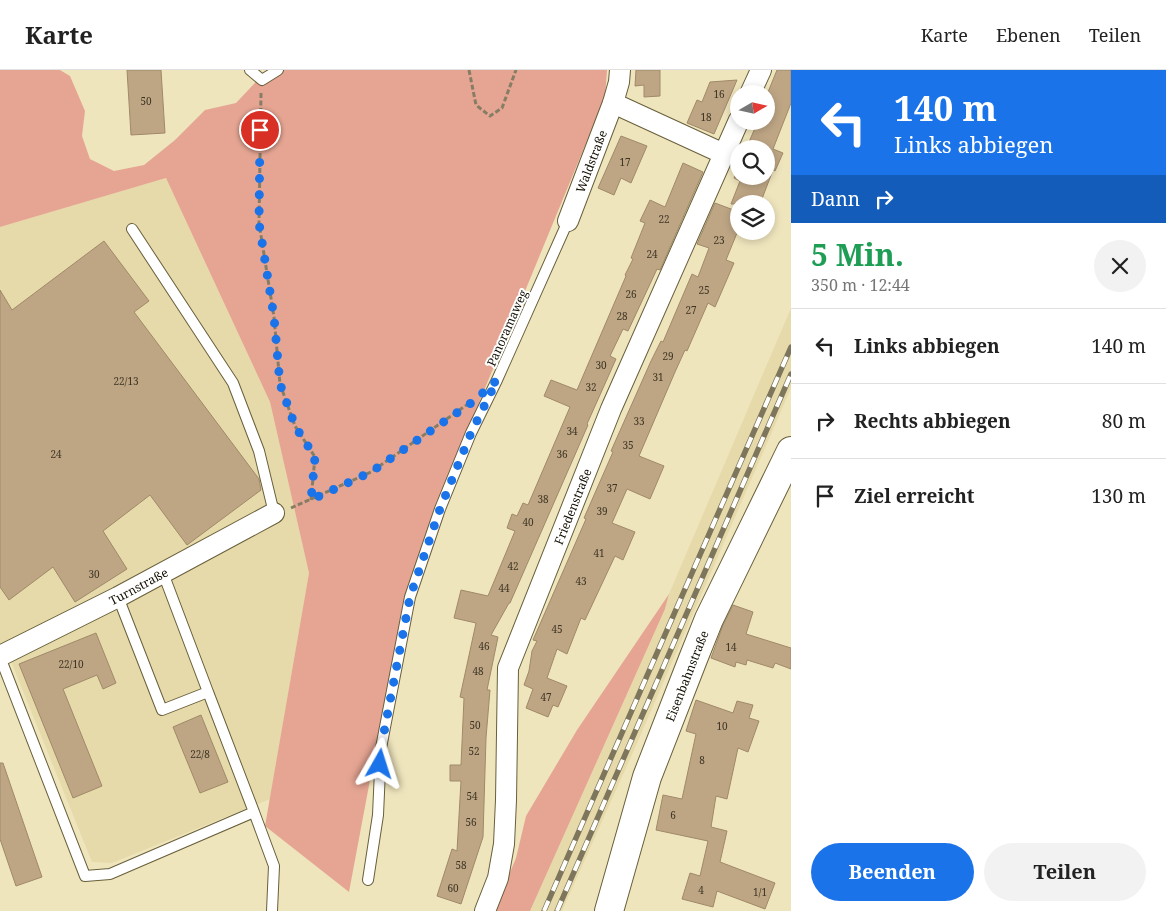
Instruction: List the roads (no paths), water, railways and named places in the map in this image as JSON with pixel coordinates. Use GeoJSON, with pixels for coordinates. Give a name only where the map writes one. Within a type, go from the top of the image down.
{"type":"FeatureCollection","features":[{"type":"Feature","properties":{"kind":"main road","name":"Eisenbahnstraße"},"geometry":{"type":"LineString","coordinates":[[609,911],[647,777],[693,659],[709,619],[791,451]]}},
{"type":"Feature","properties":{"kind":"street","name":"Waldstraße"},"geometry":{"type":"LineString","coordinates":[[568,221],[613,103],[619,82],[620,70]]}},
{"type":"Feature","properties":{"kind":"street"},"geometry":{"type":"LineString","coordinates":[[754,85],[761,70]]}},
{"type":"Feature","properties":{"kind":"street"},"geometry":{"type":"LineString","coordinates":[[613,103],[724,154]]}},
{"type":"Feature","properties":{"kind":"street","name":"Friedenstraße"},"geometry":{"type":"LineString","coordinates":[[486,909],[498,878],[504,844],[508,668],[611,408],[735,130]]}},
{"type":"Feature","properties":{"kind":"street","name":"Turnstraße"},"geometry":{"type":"LineString","coordinates":[[0,657],[164,573],[274,513]]}},
{"type":"Feature","properties":{"kind":"lane"},"geometry":{"type":"LineString","coordinates":[[250,70],[262,80],[278,70]]}},
{"type":"Feature","properties":{"kind":"lane","name":"Panoramaweg"},"geometry":{"type":"LineString","coordinates":[[368,880],[378,814],[381,748],[410,597],[440,509],[471,433],[497,380],[568,221]]}},
{"type":"Feature","properties":{"kind":"lane"},"geometry":{"type":"LineString","coordinates":[[132,228],[233,382],[259,451],[274,513]]}},
{"type":"Feature","properties":{"kind":"lane"},"geometry":{"type":"LineString","coordinates":[[164,573],[274,866],[272,911]]}},
{"type":"Feature","properties":{"kind":"lane"},"geometry":{"type":"LineString","coordinates":[[118,597],[162,710],[208,692]]}},
{"type":"Feature","properties":{"kind":"lane"},"geometry":{"type":"LineString","coordinates":[[0,657],[86,876],[110,874],[254,812]]}},
{"type":"Feature","properties":{"kind":"railway"},"geometry":{"type":"LineString","coordinates":[[544,911],[791,347]]}},
{"type":"Feature","properties":{"kind":"railway"},"geometry":{"type":"LineString","coordinates":[[557,911],[791,374]]}}]}
